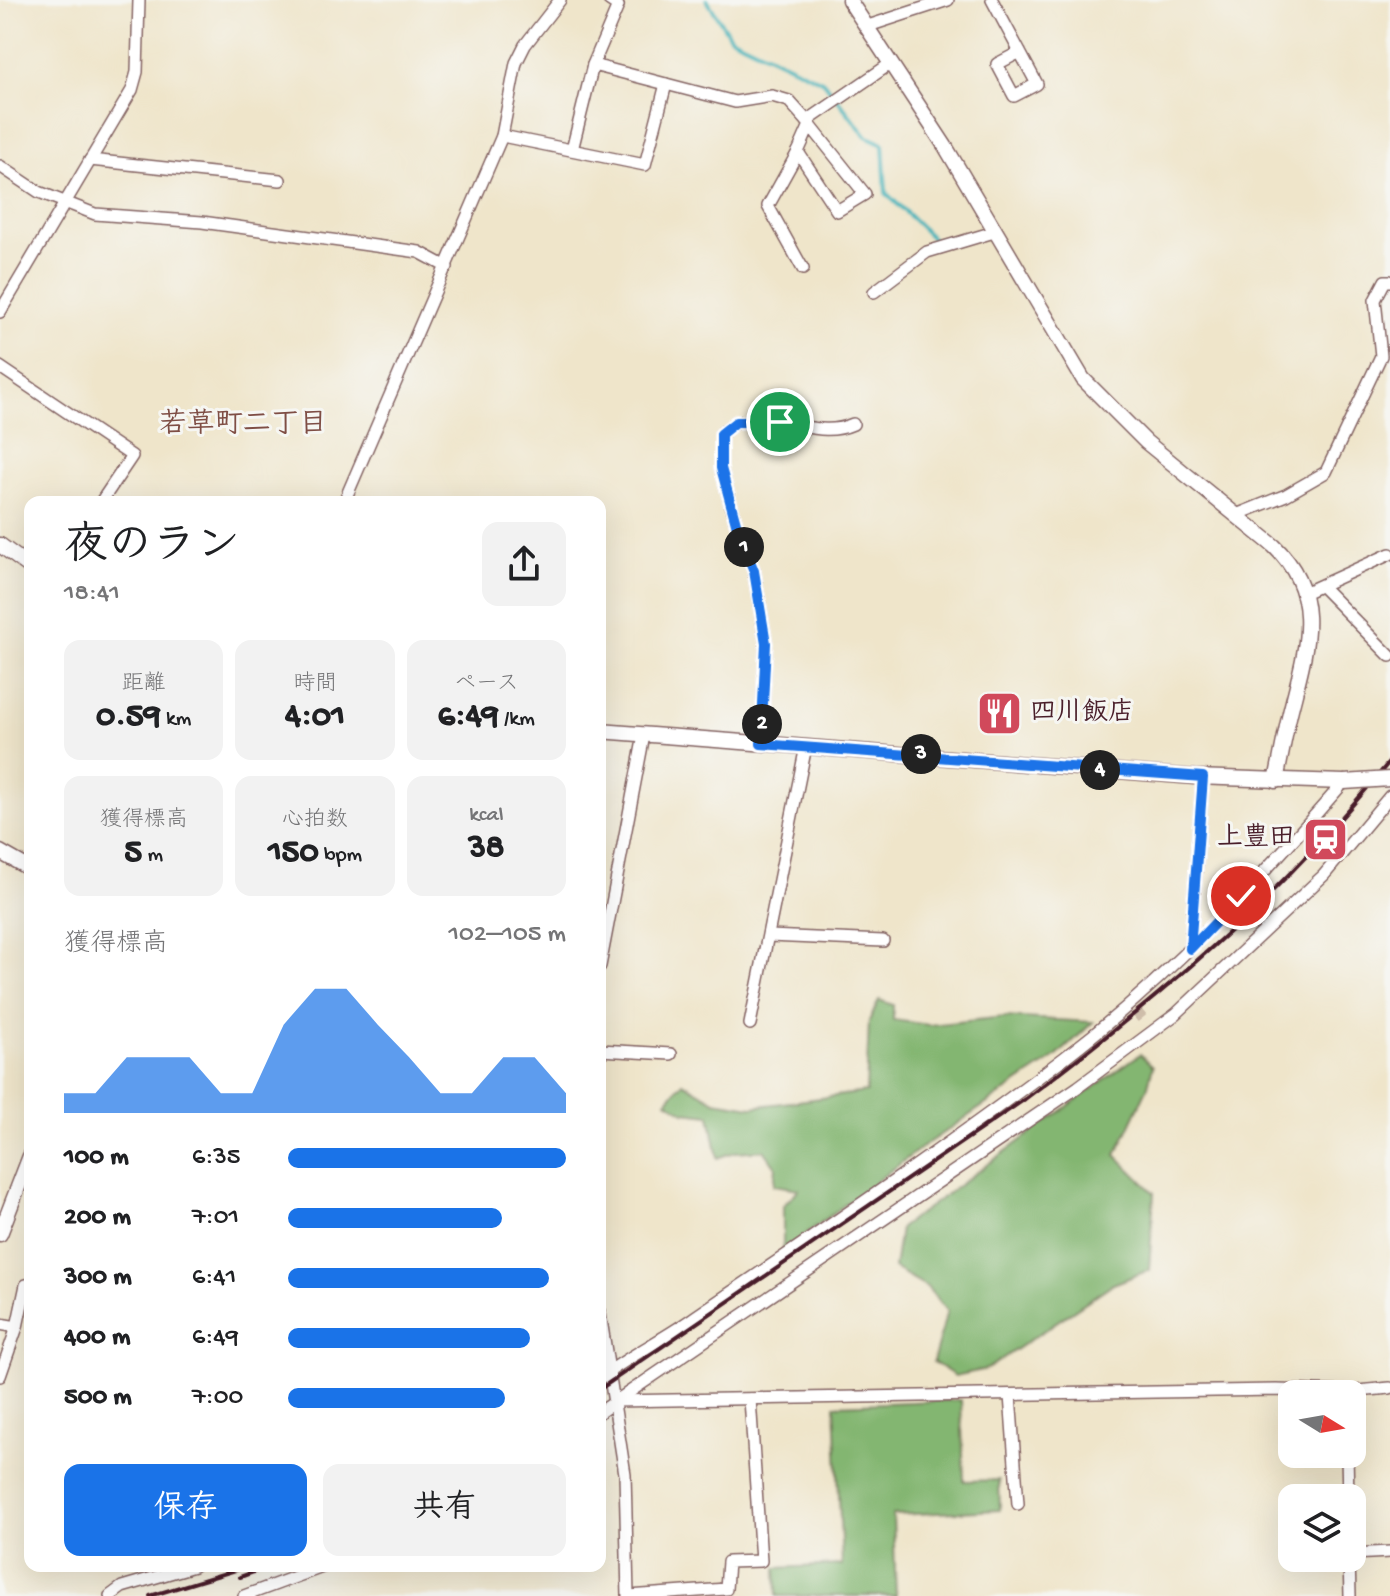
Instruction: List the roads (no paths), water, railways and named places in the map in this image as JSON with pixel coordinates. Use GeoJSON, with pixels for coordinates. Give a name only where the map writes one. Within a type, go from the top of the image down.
{"type":"FeatureCollection","features":[{"type":"Feature","properties":{"kind":"street"},"geometry":{"type":"LineString","coordinates":[[0,312],[132,90],[137,72],[139,0]]}},
{"type":"Feature","properties":{"kind":"street"},"geometry":{"type":"LineString","coordinates":[[347,496],[502,136],[516,63],[525,45],[560,0]]}},
{"type":"Feature","properties":{"kind":"street"},"geometry":{"type":"LineString","coordinates":[[572,150],[593,65],[618,6],[609,0]]}},
{"type":"Feature","properties":{"kind":"street"},"geometry":{"type":"LineString","coordinates":[[849,0],[945,146],[1083,379],[1146,442],[1286,558],[1304,593],[1308,622],[1305,653],[1282,742],[1276,781]]}},
{"type":"Feature","properties":{"kind":"street"},"geometry":{"type":"LineString","coordinates":[[865,27],[948,0]]}},
{"type":"Feature","properties":{"kind":"street"},"geometry":{"type":"LineString","coordinates":[[992,0],[1020,52]]}},
{"type":"Feature","properties":{"kind":"street"},"geometry":{"type":"LineString","coordinates":[[803,269],[768,206],[798,152],[809,123],[890,64]]}},
{"type":"Feature","properties":{"kind":"street"},"geometry":{"type":"LineString","coordinates":[[593,65],[735,102],[772,96],[789,101],[865,194],[837,211],[798,152]]}},
{"type":"Feature","properties":{"kind":"street"},"geometry":{"type":"LineString","coordinates":[[502,136],[645,165],[666,84]]}},
{"type":"Feature","properties":{"kind":"street"},"geometry":{"type":"LineString","coordinates":[[90,160],[280,180]]}},
{"type":"Feature","properties":{"kind":"street"},"geometry":{"type":"LineString","coordinates":[[0,166],[39,192],[95,214],[202,222],[419,252],[447,267]]}},
{"type":"Feature","properties":{"kind":"street"},"geometry":{"type":"LineString","coordinates":[[874,292],[927,252],[994,232]]}},
{"type":"Feature","properties":{"kind":"street"},"geometry":{"type":"LineString","coordinates":[[1236,515],[1286,495],[1326,472],[1381,356],[1375,300],[1385,281],[1390,281]]}},
{"type":"Feature","properties":{"kind":"street"},"geometry":{"type":"LineString","coordinates":[[0,367],[132,456],[105,496]]}},
{"type":"Feature","properties":{"kind":"street"},"geometry":{"type":"LineString","coordinates":[[761,744],[766,643],[754,571],[739,534],[721,468],[721,434],[736,422],[780,422],[820,430],[840,430],[853,424]]}},
{"type":"Feature","properties":{"kind":"street"},"geometry":{"type":"LineString","coordinates":[[0,545],[24,563]]}},
{"type":"Feature","properties":{"kind":"street"},"geometry":{"type":"LineString","coordinates":[[1304,593],[1390,554]]}},
{"type":"Feature","properties":{"kind":"street"},"geometry":{"type":"LineString","coordinates":[[1322,587],[1390,656]]}},
{"type":"Feature","properties":{"kind":"street"},"geometry":{"type":"LineString","coordinates":[[606,732],[1203,777],[1344,782],[1390,779]]}},
{"type":"Feature","properties":{"kind":"street"},"geometry":{"type":"LineString","coordinates":[[606,934],[644,735]]}},
{"type":"Feature","properties":{"kind":"street"},"geometry":{"type":"LineString","coordinates":[[750,1024],[806,746]]}},
{"type":"Feature","properties":{"kind":"street"},"geometry":{"type":"LineString","coordinates":[[1190,949],[1203,777]]}},
{"type":"Feature","properties":{"kind":"street"},"geometry":{"type":"LineString","coordinates":[[606,1374],[851,1210],[1132,1007],[1292,843],[1344,782]]}},
{"type":"Feature","properties":{"kind":"street"},"geometry":{"type":"LineString","coordinates":[[606,1408],[1066,1096],[1149,1027],[1176,1014],[1324,875],[1390,796]]}},
{"type":"Feature","properties":{"kind":"street"},"geometry":{"type":"LineString","coordinates":[[0,852],[24,866]]}},
{"type":"Feature","properties":{"kind":"street"},"geometry":{"type":"LineString","coordinates":[[769,936],[883,941]]}},
{"type":"Feature","properties":{"kind":"street"},"geometry":{"type":"LineString","coordinates":[[606,1050],[671,1054]]}},
{"type":"Feature","properties":{"kind":"street"},"geometry":{"type":"LineString","coordinates":[[0,1234],[24,1172]]}},
{"type":"Feature","properties":{"kind":"street"},"geometry":{"type":"LineString","coordinates":[[0,1376],[24,1300]]}},
{"type":"Feature","properties":{"kind":"street"},"geometry":{"type":"LineString","coordinates":[[0,1324],[17,1327]]}},
{"type":"Feature","properties":{"kind":"street"},"geometry":{"type":"LineString","coordinates":[[606,1380],[615,1401],[625,1474],[628,1596],[726,1589],[728,1562],[761,1561],[750,1399]]}},
{"type":"Feature","properties":{"kind":"street"},"geometry":{"type":"LineString","coordinates":[[1366,1391],[1390,1388]]}},
{"type":"Feature","properties":{"kind":"street"},"geometry":{"type":"LineString","coordinates":[[615,1401],[1278,1390]]}},
{"type":"Feature","properties":{"kind":"street"},"geometry":{"type":"LineString","coordinates":[[1010,1395],[1018,1504]]}},
{"type":"Feature","properties":{"kind":"street"},"geometry":{"type":"LineString","coordinates":[[1366,1554],[1390,1552]]}},
{"type":"Feature","properties":{"kind":"street"},"geometry":{"type":"LineString","coordinates":[[110,1596],[122,1587],[173,1572]]}},
{"type":"Feature","properties":{"kind":"street"},"geometry":{"type":"LineString","coordinates":[[244,1596],[309,1572]]}},
{"type":"Feature","properties":{"kind":"street"},"geometry":{"type":"LineString","coordinates":[[1350,1572],[1350,1596]]}},
{"type":"Feature","properties":{"kind":"waterway"},"geometry":{"type":"LineString","coordinates":[[707,0],[730,37],[824,82],[866,136],[883,144],[886,193],[934,240]]}},
{"type":"Feature","properties":{"kind":"tunnel"},"geometry":{"type":"LineString","coordinates":[[1135,1010],[1145,1022]]}},
{"type":"Feature","properties":{"kind":"railway"},"geometry":{"type":"LineString","coordinates":[[606,1385],[1025,1099],[1117,1028],[1206,953],[1280,884],[1390,761]]}},
{"type":"Feature","properties":{"kind":"railway"},"geometry":{"type":"LineString","coordinates":[[150,1596],[229,1572]]}},
{"type":"Feature","properties":{"kind":"railway"},"geometry":{"type":"LineString","coordinates":[[240,1577],[254,1572]]}},
{"type":"Feature","properties":{"kind":"place","name":"四川飯店"},"geometry":{"type":"Point","coordinates":[999,714]}},
{"type":"Feature","properties":{"kind":"place","name":"上豊田"},"geometry":{"type":"Point","coordinates":[1326,839]}},
{"type":"Feature","properties":{"kind":"district","name":"若草町二丁目"},"geometry":{"type":"Point","coordinates":[243,425]}}]}
